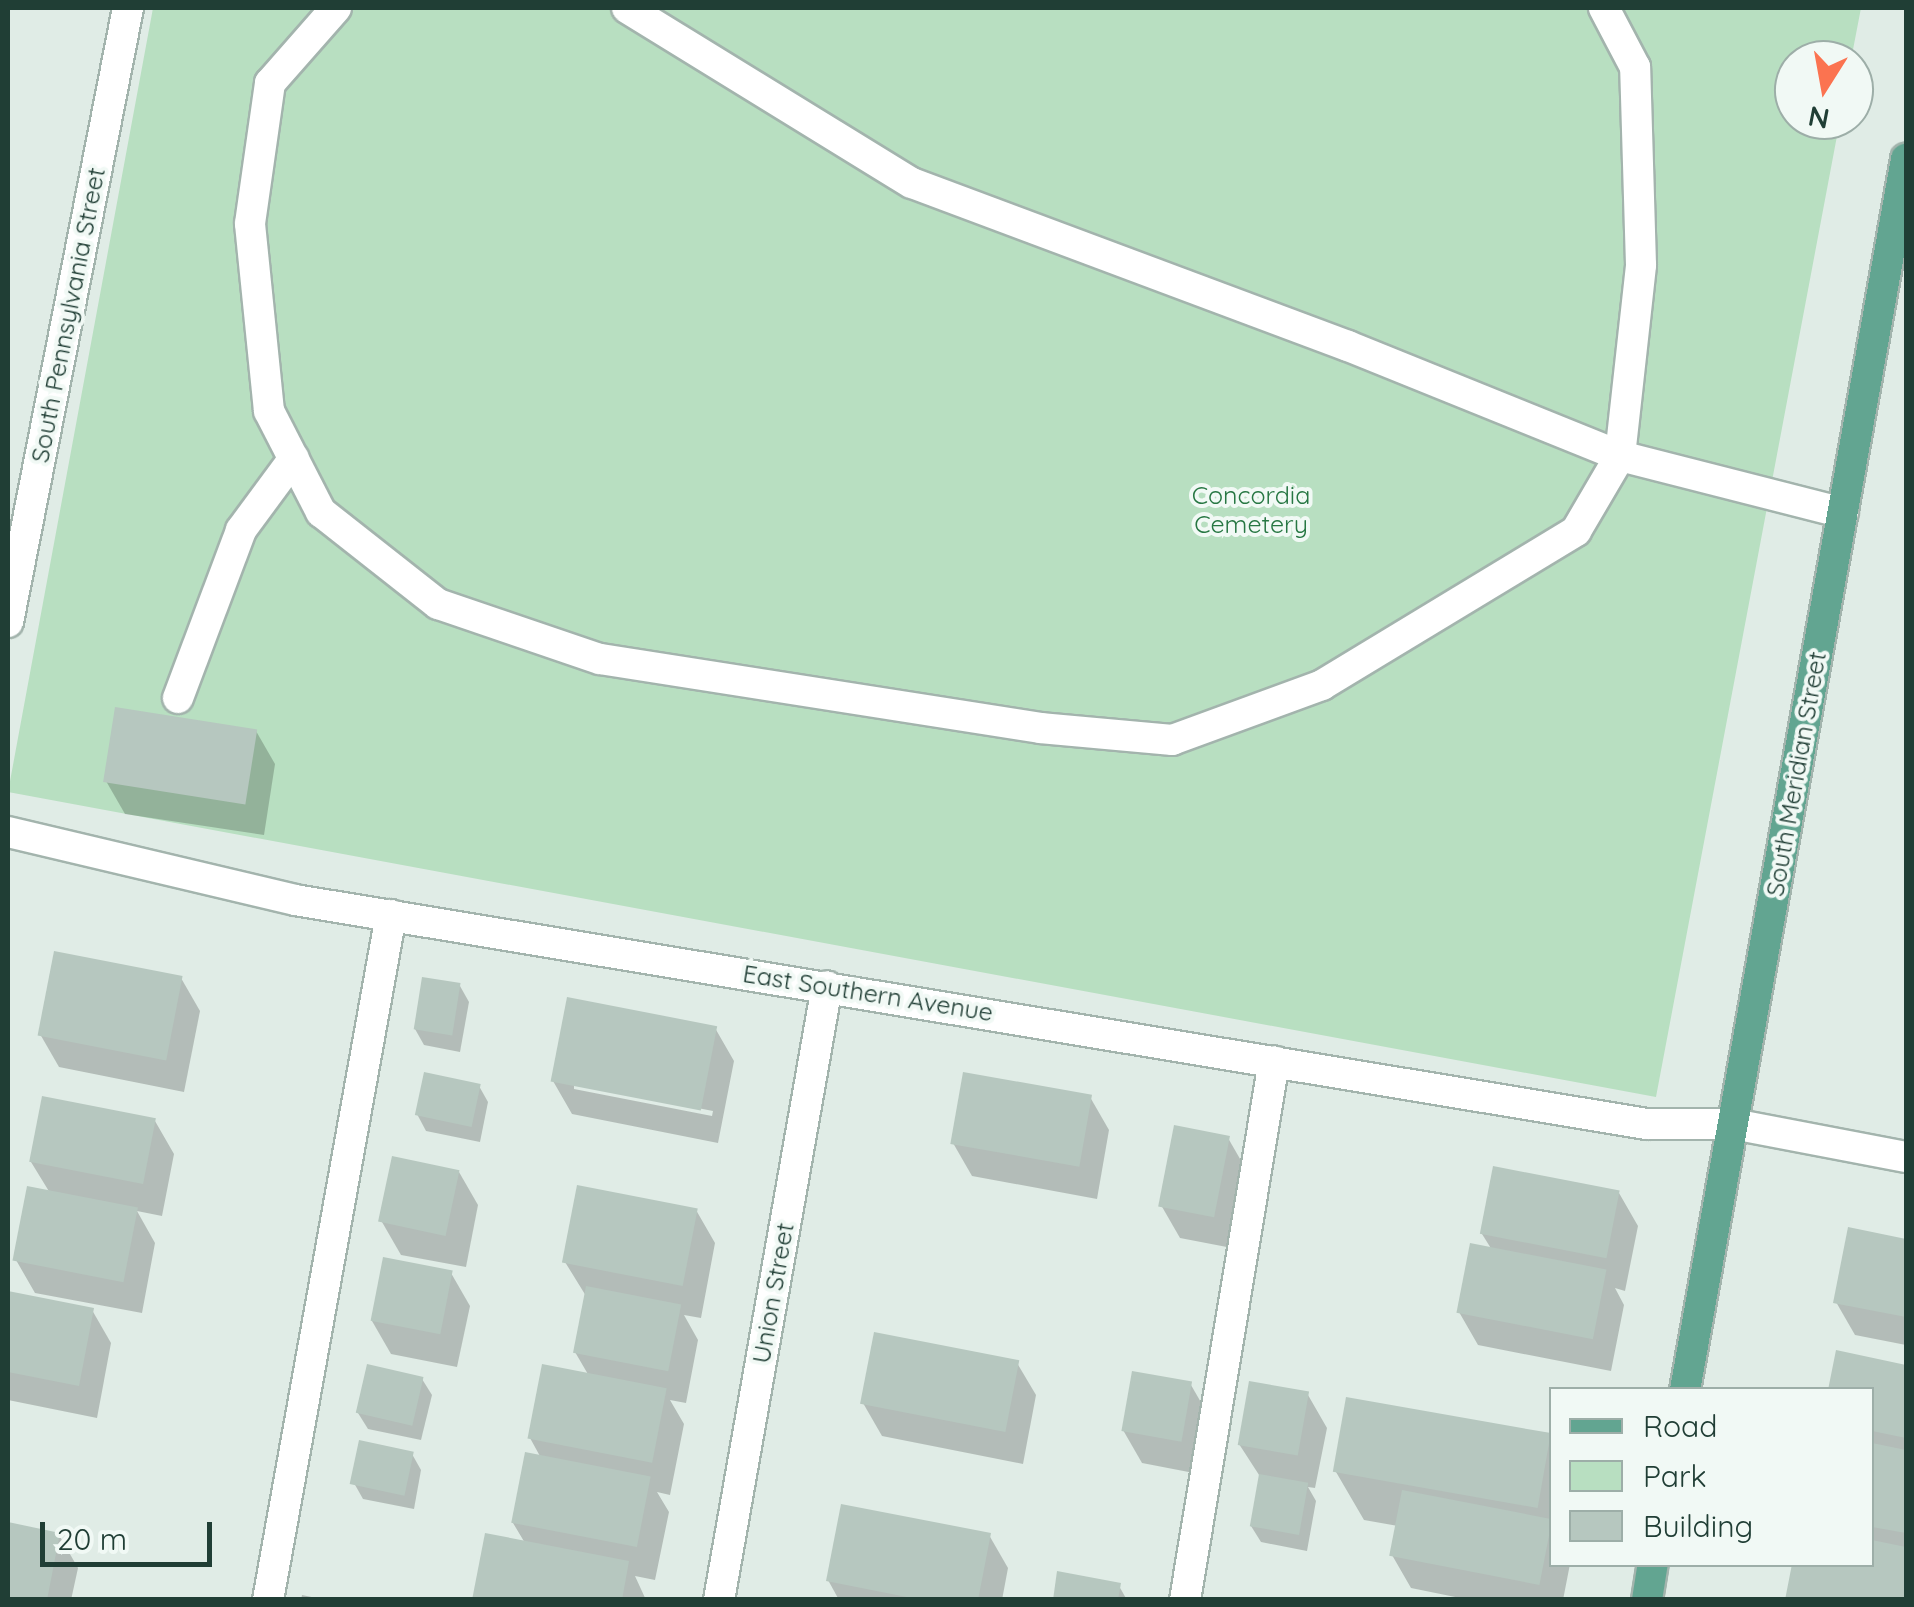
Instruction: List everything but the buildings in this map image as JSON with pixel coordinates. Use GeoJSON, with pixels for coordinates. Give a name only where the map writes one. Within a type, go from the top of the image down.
{"type":"FeatureCollection","features":[{"type":"Feature","properties":{"kind":"main road","name":"South Meridian Street"},"geometry":{"type":"LineString","coordinates":[[1686,1387],[1906,159]]}},
{"type":"Feature","properties":{"kind":"main road"},"geometry":{"type":"LineString","coordinates":[[1647,1600],[1653,1567]]}},
{"type":"Feature","properties":{"kind":"street","name":"South Pennsylvania Street"},"geometry":{"type":"LineString","coordinates":[[8,622],[21,483],[128,8]]}},
{"type":"Feature","properties":{"kind":"street"},"geometry":{"type":"LineString","coordinates":[[336,8],[270,82],[250,224],[269,410],[321,512],[438,604],[600,660],[1040,728],[1172,740],[1322,684],[1576,531],[1620,456],[1641,265],[1635,67],[1604,8]]}},
{"type":"Feature","properties":{"kind":"street"},"geometry":{"type":"LineString","coordinates":[[627,8],[912,183],[1348,346],[1620,456],[1842,513]]}},
{"type":"Feature","properties":{"kind":"street"},"geometry":{"type":"LineString","coordinates":[[178,698],[242,530],[294,458]]}},
{"type":"Feature","properties":{"kind":"street","name":"East Southern Avenue"},"geometry":{"type":"LineString","coordinates":[[8,832],[295,900],[1647,1124],[1733,1124],[1906,1157]]}},
{"type":"Feature","properties":{"kind":"street"},"geometry":{"type":"LineString","coordinates":[[268,1600],[391,915]]}},
{"type":"Feature","properties":{"kind":"street","name":"Union Street"},"geometry":{"type":"LineString","coordinates":[[719,1600],[827,986]]}},
{"type":"Feature","properties":{"kind":"street"},"geometry":{"type":"LineString","coordinates":[[1185,1600],[1274,1061]]}},
{"type":"Feature","properties":{"kind":"green space","name":"Concordia Cemetery"},"geometry":{"type":"Polygon","coordinates":[[[153,8],[1861,8],[1855,40],[1774,40],[1774,140],[1836,140],[1656,1097],[8,792],[153,8]]]}}]}
